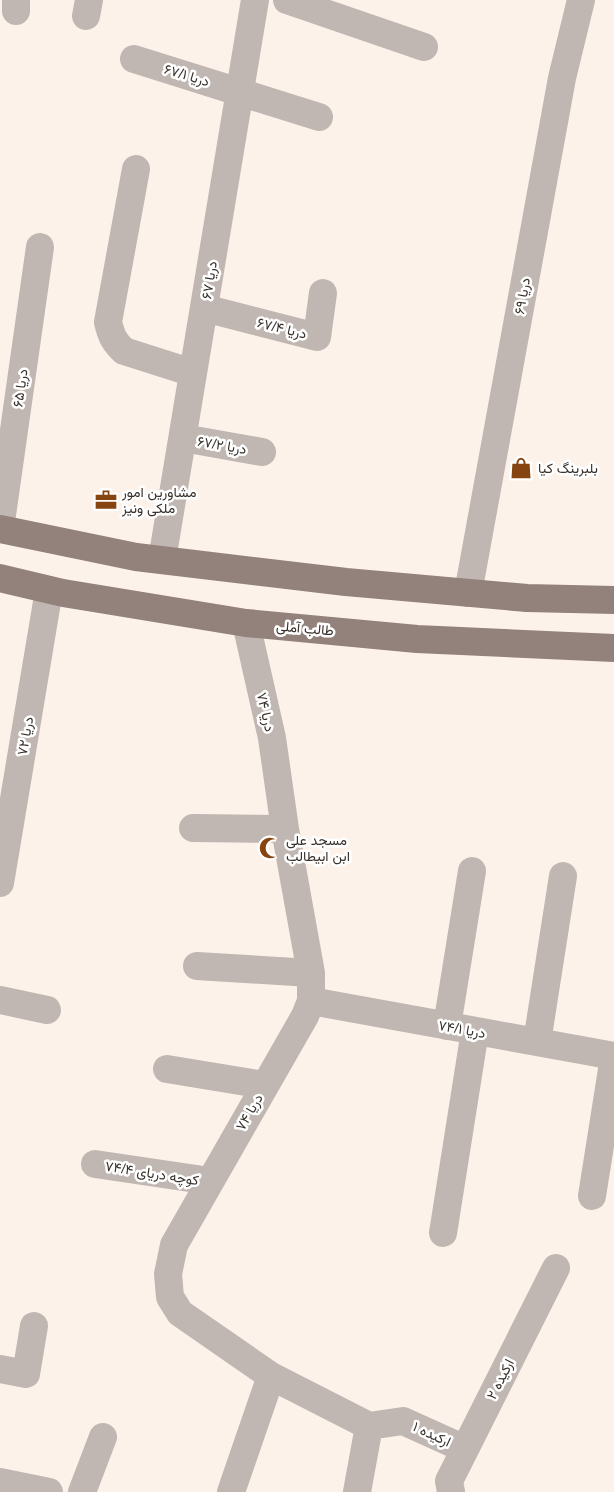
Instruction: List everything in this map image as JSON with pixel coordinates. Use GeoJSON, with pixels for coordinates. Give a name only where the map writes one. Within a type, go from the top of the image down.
{"type":"FeatureCollection","features":[{"type":"Feature","properties":{"kind":"main road"},"geometry":{"type":"LineString","coordinates":[[0,529],[136,557],[346,582],[527,598],[614,600]]}},
{"type":"Feature","properties":{"kind":"main road","name":"طالب آملی"},"geometry":{"type":"LineString","coordinates":[[0,578],[49,590],[246,623],[417,639],[614,648]]}},
{"type":"Feature","properties":{"kind":"street","name":"دریا ۶۷"},"geometry":{"type":"LineString","coordinates":[[162,560],[255,0]]}},
{"type":"Feature","properties":{"kind":"street"},"geometry":{"type":"LineString","coordinates":[[288,0],[424,47]]}},
{"type":"Feature","properties":{"kind":"street","name":"دریا ۶۹"},"geometry":{"type":"LineString","coordinates":[[468,593],[562,78],[581,0]]}},
{"type":"Feature","properties":{"kind":"street","name":"دریا ۶۷/۱"},"geometry":{"type":"LineString","coordinates":[[134,59],[319,117]]}},
{"type":"Feature","properties":{"kind":"street"},"geometry":{"type":"LineString","coordinates":[[136,169],[108,322],[111,336],[124,351],[194,373]]}},
{"type":"Feature","properties":{"kind":"street","name":"دریا ۶۵"},"geometry":{"type":"LineString","coordinates":[[0,529],[40,247]]}},
{"type":"Feature","properties":{"kind":"street","name":"دریا ۶۷/۴"},"geometry":{"type":"LineString","coordinates":[[204,308],[316,336],[323,293]]}},
{"type":"Feature","properties":{"kind":"street","name":"دریا ۶۷/۲"},"geometry":{"type":"LineString","coordinates":[[183,438],[262,452]]}},
{"type":"Feature","properties":{"kind":"street","name":"دریا ۷۲"},"geometry":{"type":"LineString","coordinates":[[0,882],[49,590]]}},
{"type":"Feature","properties":{"kind":"street","name":"دریا ۷۴"},"geometry":{"type":"LineString","coordinates":[[246,623],[272,738],[285,829],[311,973],[311,1001],[174,1245],[168,1274],[170,1297],[180,1313],[271,1376],[369,1426]]}},
{"type":"Feature","properties":{"kind":"street"},"geometry":{"type":"LineString","coordinates":[[193,828],[285,829]]}},
{"type":"Feature","properties":{"kind":"street"},"geometry":{"type":"LineString","coordinates":[[447,1026],[472,871]]}},
{"type":"Feature","properties":{"kind":"street"},"geometry":{"type":"LineString","coordinates":[[537,1042],[563,876]]}},
{"type":"Feature","properties":{"kind":"street"},"geometry":{"type":"LineString","coordinates":[[197,966],[311,973]]}},
{"type":"Feature","properties":{"kind":"street"},"geometry":{"type":"LineString","coordinates":[[0,1000],[47,1010]]}},
{"type":"Feature","properties":{"kind":"street","name":"دریا ۷۴/۱"},"geometry":{"type":"LineString","coordinates":[[311,1001],[614,1056]]}},
{"type":"Feature","properties":{"kind":"street"},"geometry":{"type":"LineString","coordinates":[[443,1233],[475,1031]]}},
{"type":"Feature","properties":{"kind":"street"},"geometry":{"type":"LineString","coordinates":[[592,1196],[614,1056]]}},
{"type":"Feature","properties":{"kind":"street"},"geometry":{"type":"LineString","coordinates":[[168,1069],[264,1085]]}},
{"type":"Feature","properties":{"kind":"street","name":"کوچه دریای ۷۴/۴"},"geometry":{"type":"LineString","coordinates":[[95,1164],[210,1182]]}},
{"type":"Feature","properties":{"kind":"street","name":"ارکیده ۲"},"geometry":{"type":"LineString","coordinates":[[451,1492],[449,1481],[556,1268]]}},
{"type":"Feature","properties":{"kind":"street"},"geometry":{"type":"LineString","coordinates":[[13,1372],[34,1326]]}},
{"type":"Feature","properties":{"kind":"street"},"geometry":{"type":"LineString","coordinates":[[231,1492],[271,1376]]}},
{"type":"Feature","properties":{"kind":"street","name":"ارکیده ۱"},"geometry":{"type":"LineString","coordinates":[[369,1426],[404,1421],[465,1449]]}},
{"type":"Feature","properties":{"kind":"street"},"geometry":{"type":"LineString","coordinates":[[357,1492],[369,1426]]}},
{"type":"Feature","properties":{"kind":"street"},"geometry":{"type":"LineString","coordinates":[[82,1492],[103,1437]]}},
{"type":"Feature","properties":{"kind":"street"},"geometry":{"type":"LineString","coordinates":[[0,1482],[49,1492]]}},
{"type":"Feature","properties":{"kind":"place","name":"بلبرینگ کیا"},"geometry":{"type":"Point","coordinates":[521,468]}},
{"type":"Feature","properties":{"kind":"place","name":"مشاورین امور ملکی ونیز"},"geometry":{"type":"Point","coordinates":[106,500]}},
{"type":"Feature","properties":{"kind":"place","name":"مسجد علی ابن ابیطالب"},"geometry":{"type":"Point","coordinates":[270,848]}}]}
